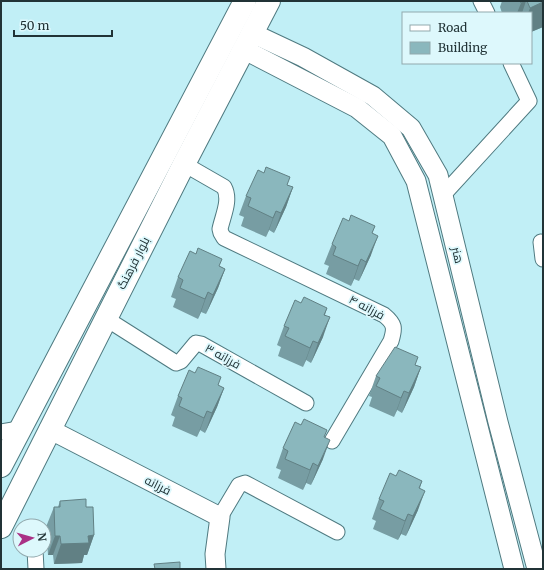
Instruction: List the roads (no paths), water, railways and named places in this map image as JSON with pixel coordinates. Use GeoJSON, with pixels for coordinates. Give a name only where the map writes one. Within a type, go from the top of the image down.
{"type":"FeatureCollection","features":[{"type":"Feature","properties":{"kind":"main road","name":"بلوار فرهنگ"},"geometry":{"type":"LineString","coordinates":[[1,527],[105,318],[184,164],[238,36],[245,1]]}},
{"type":"Feature","properties":{"kind":"main road","name":"بلوار فرهنگ"},"geometry":{"type":"LineString","coordinates":[[1,466],[10,430],[238,36],[269,1]]}},
{"type":"Feature","properties":{"kind":"street"},"geometry":{"type":"LineString","coordinates":[[481,1],[486,12]]}},
{"type":"Feature","properties":{"kind":"street","name":"هنر"},"geometry":{"type":"LineString","coordinates":[[238,36],[303,57],[373,96],[411,128],[438,175],[498,422],[537,569]]}},
{"type":"Feature","properties":{"kind":"street","name":"هنر"},"geometry":{"type":"LineString","coordinates":[[238,36],[357,108],[392,136],[416,181],[514,569]]}},
{"type":"Feature","properties":{"kind":"street"},"geometry":{"type":"LineString","coordinates":[[443,194],[529,101],[511,64]]}},
{"type":"Feature","properties":{"kind":"street","name":"فرزانه ۴"},"geometry":{"type":"LineString","coordinates":[[184,164],[224,187],[228,199],[220,229],[224,238],[384,315],[392,321],[393,332],[390,341],[332,441]]}},
{"type":"Feature","properties":{"kind":"street"},"geometry":{"type":"LineString","coordinates":[[541,242],[543,259]]}},
{"type":"Feature","properties":{"kind":"street","name":"فرزانه ۳"},"geometry":{"type":"LineString","coordinates":[[105,318],[176,363],[181,361],[196,343],[201,344],[306,403]]}},
{"type":"Feature","properties":{"kind":"street","name":"فرزانه"},"geometry":{"type":"LineString","coordinates":[[50,429],[220,517]]}},
{"type":"Feature","properties":{"kind":"street"},"geometry":{"type":"LineString","coordinates":[[216,569],[215,554],[220,517],[238,485],[245,483],[337,532]]}},
{"type":"Feature","properties":{"kind":"street"},"geometry":{"type":"LineString","coordinates":[[35,558],[36,569]]}}]}
